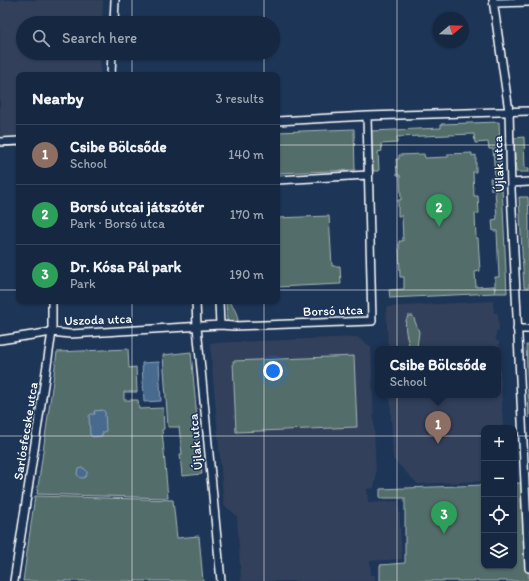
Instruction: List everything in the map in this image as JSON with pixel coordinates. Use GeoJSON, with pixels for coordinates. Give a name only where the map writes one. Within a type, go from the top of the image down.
{"type":"FeatureCollection","features":[{"type":"Feature","properties":{"kind":"street"},"geometry":{"type":"LineString","coordinates":[[114,16],[115,0]]}},
{"type":"Feature","properties":{"kind":"street"},"geometry":{"type":"LineString","coordinates":[[493,1],[529,2]]}},
{"type":"Feature","properties":{"kind":"street","name":"Újlak utca"},"geometry":{"type":"LineString","coordinates":[[493,1],[509,110],[518,329],[527,477],[529,568]]}},
{"type":"Feature","properties":{"kind":"street"},"geometry":{"type":"LineString","coordinates":[[111,72],[112,60]]}},
{"type":"Feature","properties":{"kind":"street"},"geometry":{"type":"LineString","coordinates":[[280,121],[529,110]]}},
{"type":"Feature","properties":{"kind":"street","name":"Borsó utca"},"geometry":{"type":"LineString","coordinates":[[197,327],[220,325],[372,321],[367,116]]}},
{"type":"Feature","properties":{"kind":"street"},"geometry":{"type":"LineString","coordinates":[[0,142],[16,141]]}},
{"type":"Feature","properties":{"kind":"street"},"geometry":{"type":"LineString","coordinates":[[280,180],[368,175]]}},
{"type":"Feature","properties":{"kind":"street"},"geometry":{"type":"LineString","coordinates":[[511,183],[529,182]]}},
{"type":"Feature","properties":{"kind":"street","name":"Sarlósfecske utca"},"geometry":{"type":"LineString","coordinates":[[14,581],[52,332],[52,304]]}},
{"type":"Feature","properties":{"kind":"street","name":"Újlak utca"},"geometry":{"type":"LineString","coordinates":[[196,304],[221,581]]}},
{"type":"Feature","properties":{"kind":"street"},"geometry":{"type":"LineString","coordinates":[[219,304],[220,325]]}},
{"type":"Feature","properties":{"kind":"street","name":"Uszoda utca"},"geometry":{"type":"LineString","coordinates":[[0,340],[52,332],[70,334],[197,327]]}},
{"type":"Feature","properties":{"kind":"street"},"geometry":{"type":"LineString","coordinates":[[518,329],[529,329]]}},
{"type":"Feature","properties":{"kind":"shaded area"},"geometry":{"type":"Polygon","coordinates":[[[0,0],[103,0],[102,16],[16,16],[16,60],[101,60],[100,72],[16,72],[16,136],[0,137],[0,0]]]}},
{"type":"Feature","properties":{"kind":"shaded area"},"geometry":{"type":"Polygon","coordinates":[[[493,301],[494,313],[498,313],[499,331],[496,331],[496,341],[499,341],[499,346],[388,346],[386,307],[493,301]]]}},
{"type":"Feature","properties":{"kind":"shaded area"},"geometry":{"type":"Polygon","coordinates":[[[357,337],[371,347],[376,477],[374,488],[367,489],[368,503],[399,501],[402,559],[370,561],[371,575],[375,575],[375,581],[241,581],[237,516],[224,505],[210,343],[357,337]]]}},
{"type":"Feature","properties":{"kind":"shaded area"},"geometry":{"type":"Polygon","coordinates":[[[159,362],[161,401],[144,402],[142,363],[159,362]]]}},
{"type":"Feature","properties":{"kind":"shaded area"},"geometry":{"type":"Polygon","coordinates":[[[501,384],[503,425],[481,425],[481,481],[418,484],[393,459],[390,398],[501,398],[501,384]]]}},
{"type":"Feature","properties":{"kind":"shaded area"},"geometry":{"type":"Polygon","coordinates":[[[103,410],[105,412],[106,431],[102,433],[102,436],[93,437],[90,435],[89,416],[91,414],[95,414],[94,411],[103,410]]]}},
{"type":"Feature","properties":{"kind":"shaded area"},"geometry":{"type":"Polygon","coordinates":[[[80,468],[84,468],[86,469],[86,477],[80,478],[77,475],[77,471],[80,468]]]}},
{"type":"Feature","properties":{"kind":"green space"},"geometry":{"type":"Polygon","coordinates":[[[499,122],[507,293],[495,293],[495,277],[499,277],[497,231],[493,231],[492,220],[497,219],[495,190],[491,190],[490,178],[495,178],[493,149],[489,149],[488,142],[475,143],[474,134],[397,137],[397,143],[381,144],[382,151],[378,152],[379,171],[373,171],[371,131],[441,128],[441,124],[499,122]]]}},
{"type":"Feature","properties":{"kind":"green space"},"geometry":{"type":"Polygon","coordinates":[[[354,129],[355,170],[280,173],[280,132],[354,129]]]}},
{"type":"Feature","properties":{"kind":"green space"},"geometry":{"type":"Polygon","coordinates":[[[524,137],[525,168],[529,168],[529,172],[516,172],[514,138],[524,137]]]}},
{"type":"Feature","properties":{"kind":"green space"},"geometry":{"type":"Polygon","coordinates":[[[472,153],[472,156],[476,155],[476,172],[473,172],[474,196],[478,196],[479,213],[475,214],[480,271],[475,272],[476,287],[494,286],[495,293],[390,298],[389,290],[404,289],[404,277],[400,277],[399,241],[403,241],[402,216],[398,216],[398,200],[401,200],[400,175],[397,175],[396,159],[399,159],[399,155],[424,154],[425,158],[448,157],[448,154],[472,153]]]}},
{"type":"Feature","properties":{"kind":"green space"},"geometry":{"type":"Polygon","coordinates":[[[519,197],[528,197],[529,288],[524,288],[519,197]]]}},
{"type":"Feature","properties":{"kind":"green space"},"geometry":{"type":"Polygon","coordinates":[[[329,216],[332,266],[340,266],[341,284],[280,287],[280,218],[329,216]]]}},
{"type":"Feature","properties":{"kind":"green space"},"geometry":{"type":"Polygon","coordinates":[[[226,304],[232,304],[238,321],[231,323],[227,322],[226,304]]]}},
{"type":"Feature","properties":{"kind":"green space"},"geometry":{"type":"Polygon","coordinates":[[[408,316],[413,316],[419,332],[417,346],[409,346],[405,328],[408,316]]]}},
{"type":"Feature","properties":{"kind":"green space"},"geometry":{"type":"Polygon","coordinates":[[[526,345],[529,345],[529,418],[526,345]]]}},
{"type":"Feature","properties":{"kind":"green space"},"geometry":{"type":"Polygon","coordinates":[[[128,349],[129,368],[136,367],[137,392],[124,392],[124,400],[138,400],[139,409],[163,408],[164,429],[162,430],[168,498],[37,494],[57,352],[128,349]]]}},
{"type":"Feature","properties":{"kind":"green space"},"geometry":{"type":"Polygon","coordinates":[[[191,352],[202,474],[182,476],[180,454],[182,454],[179,427],[168,427],[163,355],[191,352]]]}},
{"type":"Feature","properties":{"kind":"green space"},"geometry":{"type":"Polygon","coordinates":[[[354,356],[357,427],[236,432],[233,361],[354,356]]]}},
{"type":"Feature","properties":{"kind":"green space"},"geometry":{"type":"Polygon","coordinates":[[[517,483],[525,483],[529,581],[380,581],[380,565],[405,563],[405,498],[380,498],[380,489],[481,485],[481,569],[517,569],[517,483]]]}},
{"type":"Feature","properties":{"kind":"green space"},"geometry":{"type":"Polygon","coordinates":[[[35,496],[173,500],[177,538],[199,536],[203,581],[23,581],[35,496]]]}},
{"type":"Feature","properties":{"kind":"place","name":"Borsó utcai játszótér"},"geometry":{"type":"Point","coordinates":[439,227]}},
{"type":"Feature","properties":{"kind":"place","name":"Csibe Bölcsőde"},"geometry":{"type":"Point","coordinates":[438,444]}},
{"type":"Feature","properties":{"kind":"place","name":"Dr. Kósa Pál park"},"geometry":{"type":"Point","coordinates":[444,534]}}]}
